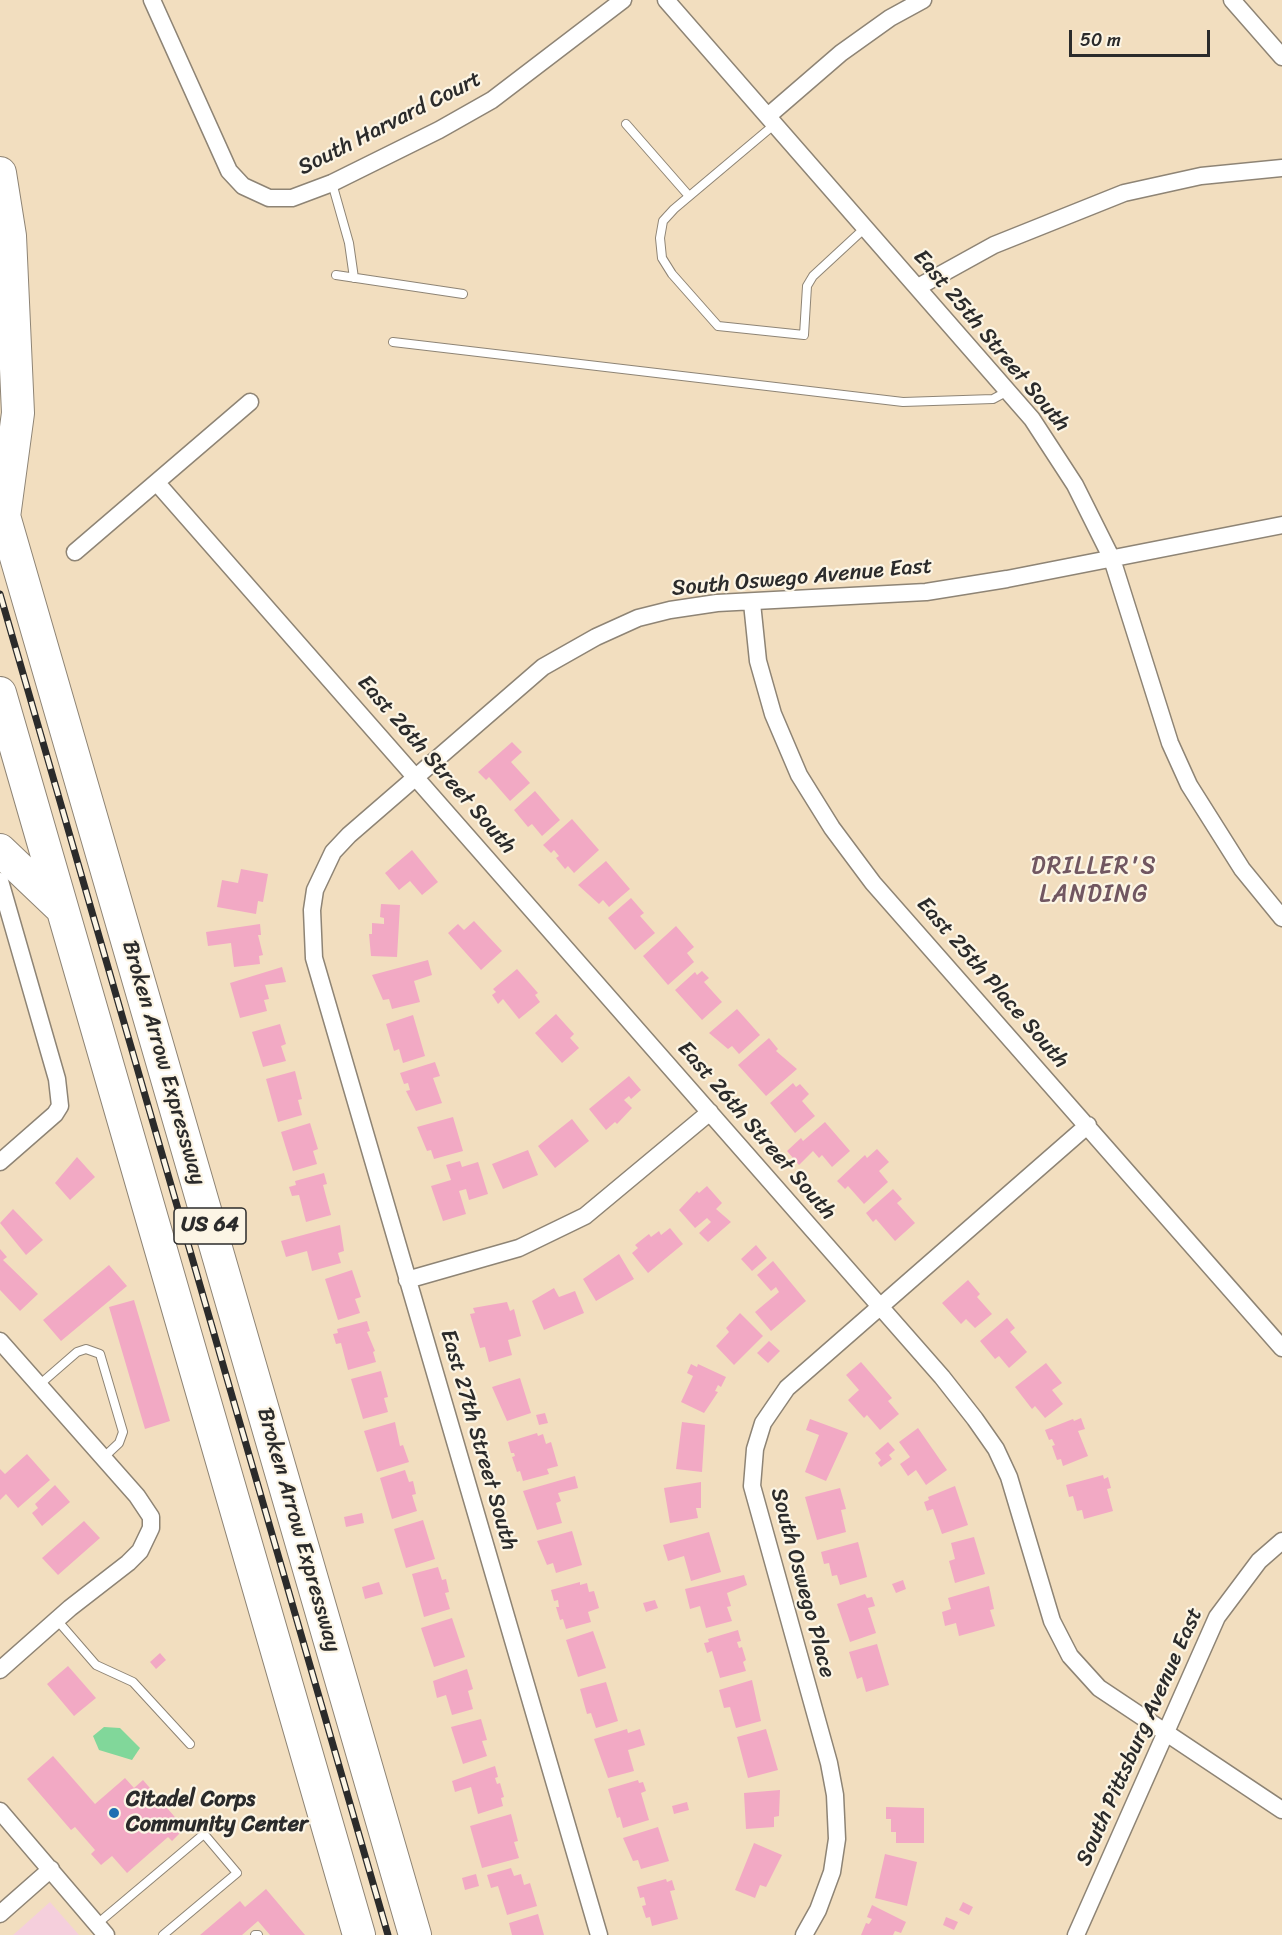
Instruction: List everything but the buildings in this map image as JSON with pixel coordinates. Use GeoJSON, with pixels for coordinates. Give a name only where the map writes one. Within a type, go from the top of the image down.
{"type":"FeatureCollection","features":[{"type":"Feature","properties":{"kind":"highway"},"geometry":{"type":"LineString","coordinates":[[0,173],[10,236],[18,413],[2,510]]}},
{"type":"Feature","properties":{"kind":"highway","name":"Broken Arrow Expressway"},"geometry":{"type":"LineString","coordinates":[[2,510],[415,1935]]}},
{"type":"Feature","properties":{"kind":"highway","name":"US 64"},"geometry":{"type":"LineString","coordinates":[[0,693],[359,1935]]}},
{"type":"Feature","properties":{"kind":"highway"},"geometry":{"type":"LineString","coordinates":[[0,850],[64,911]]}},
{"type":"Feature","properties":{"kind":"street","name":"South Harvard Court"},"geometry":{"type":"LineString","coordinates":[[152,0],[229,171],[238,182],[255,194],[269,198],[292,198],[332,183],[439,130],[492,100],[624,0]]}},
{"type":"Feature","properties":{"kind":"street","name":"East 25th Street South"},"geometry":{"type":"LineString","coordinates":[[666,0],[1032,419],[1076,485],[1112,559],[1163,722],[1190,785],[1242,869],[1282,918]]}},
{"type":"Feature","properties":{"kind":"street"},"geometry":{"type":"LineString","coordinates":[[771,120],[840,53],[890,18],[922,0]]}},
{"type":"Feature","properties":{"kind":"street"},"geometry":{"type":"LineString","coordinates":[[1232,0],[1282,57]]}},
{"type":"Feature","properties":{"kind":"street"},"geometry":{"type":"LineString","coordinates":[[918,287],[994,245],[1067,214],[1124,194],[1201,176],[1282,168]]}},
{"type":"Feature","properties":{"kind":"street"},"geometry":{"type":"LineString","coordinates":[[75,552],[250,402]]}},
{"type":"Feature","properties":{"kind":"street","name":"East 26th Street South"},"geometry":{"type":"LineString","coordinates":[[157,483],[942,1377],[996,1449],[1015,1495],[1052,1622],[1070,1656],[1099,1688],[1282,1810]]}},
{"type":"Feature","properties":{"kind":"street","name":"South Oswego Avenue East"},"geometry":{"type":"LineString","coordinates":[[314,958],[312,910],[315,890],[333,852],[416,776],[543,667],[596,637],[638,618],[670,610],[717,603],[752,603],[926,592],[1112,559],[1282,525]]}},
{"type":"Feature","properties":{"kind":"street","name":"East 25th Place South"},"geometry":{"type":"LineString","coordinates":[[752,603],[758,661],[772,714],[799,775],[832,828],[873,883],[1282,1348]]}},
{"type":"Feature","properties":{"kind":"street"},"geometry":{"type":"LineString","coordinates":[[0,881],[57,1079],[60,1106],[55,1114],[0,1162]]}},
{"type":"Feature","properties":{"kind":"street","name":"East 27th Street South"},"geometry":{"type":"LineString","coordinates":[[314,958],[599,1935]]}},
{"type":"Feature","properties":{"kind":"street"},"geometry":{"type":"LineString","coordinates":[[407,1280],[519,1248],[585,1216],[710,1112]]}},
{"type":"Feature","properties":{"kind":"street","name":"South Oswego Place"},"geometry":{"type":"LineString","coordinates":[[804,1935],[818,1910],[832,1872],[837,1839],[836,1795],[829,1763],[757,1514],[752,1486],[752,1468],[754,1449],[763,1423],[780,1397],[879,1307],[1088,1125]]}},
{"type":"Feature","properties":{"kind":"street"},"geometry":{"type":"LineString","coordinates":[[0,1341],[137,1496],[151,1517],[151,1528],[140,1551],[0,1670]]}},
{"type":"Feature","properties":{"kind":"street","name":"South Pittsburg Avenue East"},"geometry":{"type":"LineString","coordinates":[[1076,1935],[1164,1732],[1217,1617],[1259,1561],[1282,1541]]}},
{"type":"Feature","properties":{"kind":"street"},"geometry":{"type":"LineString","coordinates":[[0,1811],[101,1930]]}},
{"type":"Feature","properties":{"kind":"street"},"geometry":{"type":"LineString","coordinates":[[0,1914],[51,1869]]}},
{"type":"Feature","properties":{"kind":"lane"},"geometry":{"type":"LineString","coordinates":[[771,120],[663,221],[660,238],[662,258],[672,274],[718,326],[804,335],[807,286],[813,276],[866,227]]}},
{"type":"Feature","properties":{"kind":"lane"},"geometry":{"type":"LineString","coordinates":[[626,124],[689,196]]}},
{"type":"Feature","properties":{"kind":"lane"},"geometry":{"type":"LineString","coordinates":[[332,183],[349,243],[354,278]]}},
{"type":"Feature","properties":{"kind":"lane"},"geometry":{"type":"LineString","coordinates":[[336,275],[463,294]]}},
{"type":"Feature","properties":{"kind":"lane"},"geometry":{"type":"LineString","coordinates":[[393,342],[903,402],[993,399],[1008,391]]}},
{"type":"Feature","properties":{"kind":"lane"},"geometry":{"type":"LineString","coordinates":[[39,1385],[77,1352],[87,1349],[100,1354],[123,1432],[119,1443],[103,1458]]}},
{"type":"Feature","properties":{"kind":"lane"},"geometry":{"type":"LineString","coordinates":[[57,1620],[96,1665],[133,1683],[189,1744]]}},
{"type":"Feature","properties":{"kind":"lane"},"geometry":{"type":"LineString","coordinates":[[101,1930],[204,1834],[237,1874],[163,1935]]}},
{"type":"Feature","properties":{"kind":"shaded area"},"geometry":{"type":"Polygon","coordinates":[[[50,1902],[79,1935],[13,1935],[50,1902]]]}},
{"type":"Feature","properties":{"kind":"green space"},"geometry":{"type":"Polygon","coordinates":[[[104,1727],[120,1728],[140,1748],[132,1760],[99,1750],[93,1736],[104,1727]]]}},
{"type":"Feature","properties":{"kind":"railway"},"geometry":{"type":"LineString","coordinates":[[0,594],[388,1935]]}},
{"type":"Feature","properties":{"kind":"place","name":"Citadel Corps Community Center"},"geometry":{"type":"Point","coordinates":[114,1813]}},
{"type":"Feature","properties":{"kind":"district","name":"DRILLER'S LANDING"},"geometry":{"type":"Point","coordinates":[1094,881]}}]}
